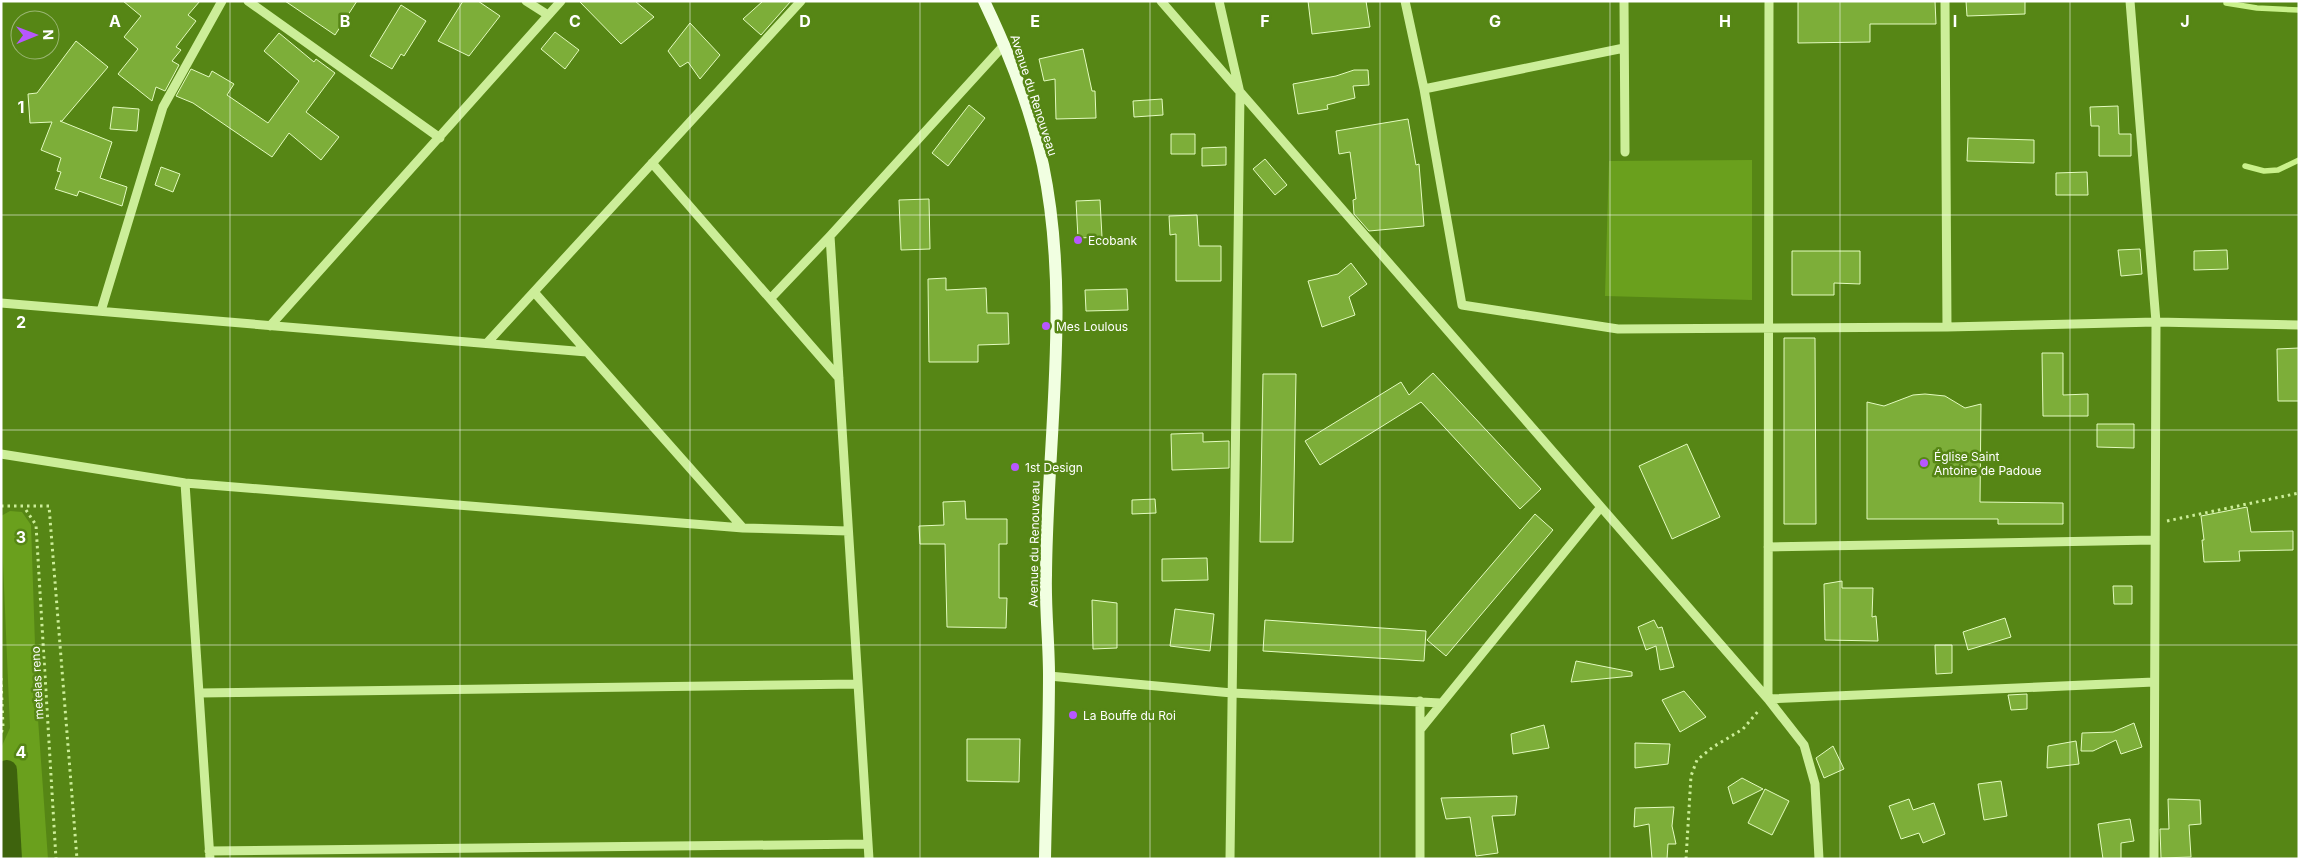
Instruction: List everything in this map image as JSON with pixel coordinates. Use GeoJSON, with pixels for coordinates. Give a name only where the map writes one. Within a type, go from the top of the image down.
{"type":"FeatureCollection","features":[{"type":"Feature","properties":{"kind":"main road","name":"Avenue du Renouveau"},"geometry":{"type":"LineString","coordinates":[[984,1],[1005,44],[1043,165],[1054,254],[1056,308],[1046,576],[1049,676],[1044,859]]}},
{"type":"Feature","properties":{"kind":"street"},"geometry":{"type":"LineString","coordinates":[[101,311],[163,107],[222,1]]}},
{"type":"Feature","properties":{"kind":"street"},"geometry":{"type":"LineString","coordinates":[[248,1],[440,138]]}},
{"type":"Feature","properties":{"kind":"street"},"geometry":{"type":"LineString","coordinates":[[526,1],[548,15]]}},
{"type":"Feature","properties":{"kind":"street"},"geometry":{"type":"LineString","coordinates":[[270,326],[561,1]]}},
{"type":"Feature","properties":{"kind":"street"},"geometry":{"type":"LineString","coordinates":[[487,344],[801,1]]}},
{"type":"Feature","properties":{"kind":"street"},"geometry":{"type":"LineString","coordinates":[[1160,1],[1768,699],[1804,745],[1815,784],[1819,859]]}},
{"type":"Feature","properties":{"kind":"street"},"geometry":{"type":"LineString","coordinates":[[1219,1],[1240,93],[1230,859]]}},
{"type":"Feature","properties":{"kind":"street"},"geometry":{"type":"LineString","coordinates":[[1405,1],[1424,89],[1462,305],[1618,329],[1947,327],[2156,322],[2299,325]]}},
{"type":"Feature","properties":{"kind":"street"},"geometry":{"type":"LineString","coordinates":[[1624,1],[1625,152]]}},
{"type":"Feature","properties":{"kind":"street"},"geometry":{"type":"LineString","coordinates":[[1768,699],[1769,1]]}},
{"type":"Feature","properties":{"kind":"street"},"geometry":{"type":"LineString","coordinates":[[1945,1],[1947,327]]}},
{"type":"Feature","properties":{"kind":"street"},"geometry":{"type":"LineString","coordinates":[[2130,1],[2156,322],[2154,859]]}},
{"type":"Feature","properties":{"kind":"street"},"geometry":{"type":"LineString","coordinates":[[771,298],[1005,44]]}},
{"type":"Feature","properties":{"kind":"street"},"geometry":{"type":"LineString","coordinates":[[1424,89],[1624,48]]}},
{"type":"Feature","properties":{"kind":"street"},"geometry":{"type":"LineString","coordinates":[[652,164],[839,378]]}},
{"type":"Feature","properties":{"kind":"street"},"geometry":{"type":"LineString","coordinates":[[830,236],[869,859]]}},
{"type":"Feature","properties":{"kind":"street"},"geometry":{"type":"LineString","coordinates":[[534,292],[743,528]]}},
{"type":"Feature","properties":{"kind":"street"},"geometry":{"type":"LineString","coordinates":[[1,303],[588,352]]}},
{"type":"Feature","properties":{"kind":"street"},"geometry":{"type":"LineString","coordinates":[[1,454],[185,483],[743,528],[848,531]]}},
{"type":"Feature","properties":{"kind":"street"},"geometry":{"type":"LineString","coordinates":[[185,483],[209,855],[868,844]]}},
{"type":"Feature","properties":{"kind":"street"},"geometry":{"type":"LineString","coordinates":[[1420,730],[1601,507]]}},
{"type":"Feature","properties":{"kind":"street"},"geometry":{"type":"LineString","coordinates":[[1768,546],[2154,540]]}},
{"type":"Feature","properties":{"kind":"street"},"geometry":{"type":"LineString","coordinates":[[1049,676],[1232,693],[1420,700],[1441,703]]}},
{"type":"Feature","properties":{"kind":"street"},"geometry":{"type":"LineString","coordinates":[[1768,699],[2154,682]]}},
{"type":"Feature","properties":{"kind":"street"},"geometry":{"type":"LineString","coordinates":[[200,693],[858,684]]}},
{"type":"Feature","properties":{"kind":"street"},"geometry":{"type":"LineString","coordinates":[[1420,700],[1420,859]]}},
{"type":"Feature","properties":{"kind":"path"},"geometry":{"type":"LineString","coordinates":[[2154,523],[2299,493]]}},
{"type":"Feature","properties":{"kind":"path"},"geometry":{"type":"LineString","coordinates":[[1,506],[49,506],[77,859]]}},
{"type":"Feature","properties":{"kind":"path","name":"metelas reno"},"geometry":{"type":"LineString","coordinates":[[26,510],[36,525],[56,859]]}},
{"type":"Feature","properties":{"kind":"path"},"geometry":{"type":"LineString","coordinates":[[1,678],[3,727],[1,734]]}},
{"type":"Feature","properties":{"kind":"path"},"geometry":{"type":"LineString","coordinates":[[1686,859],[1691,776],[1697,760],[1713,747],[1743,729],[1768,699]]}},
{"type":"Feature","properties":{"kind":"green space"},"geometry":{"type":"Polygon","coordinates":[[[1752,160],[1752,300],[1605,296],[1609,161],[1752,160]]]}},
{"type":"Feature","properties":{"kind":"green space"},"geometry":{"type":"Polygon","coordinates":[[[10,511],[22,512],[31,525],[37,705],[48,859],[1,859],[1,748],[10,728],[1,516],[10,511]]]}},
{"type":"Feature","properties":{"kind":"building"},"geometry":{"type":"Polygon","coordinates":[[[123,1],[200,1],[188,15],[196,21],[176,47],[181,50],[172,61],[179,65],[165,91],[156,87],[152,101],[118,74],[138,49],[124,37],[141,16],[123,1]]]}},
{"type":"Feature","properties":{"kind":"building"},"geometry":{"type":"Polygon","coordinates":[[[285,1],[357,1],[335,35],[285,1]]]}},
{"type":"Feature","properties":{"kind":"building"},"geometry":{"type":"Polygon","coordinates":[[[463,1],[478,1],[500,16],[469,56],[438,41],[463,1]]]}},
{"type":"Feature","properties":{"kind":"building"},"geometry":{"type":"Polygon","coordinates":[[[579,1],[635,1],[654,17],[621,44],[579,1]]]}},
{"type":"Feature","properties":{"kind":"building"},"geometry":{"type":"Polygon","coordinates":[[[763,1],[791,1],[761,35],[743,19],[763,1]]]}},
{"type":"Feature","properties":{"kind":"building"},"geometry":{"type":"Polygon","coordinates":[[[1308,1],[1366,1],[1370,27],[1312,34],[1308,1]]]}},
{"type":"Feature","properties":{"kind":"building"},"geometry":{"type":"Polygon","coordinates":[[[1798,1],[1935,1],[1936,24],[1870,24],[1870,42],[1798,43],[1798,1]]]}},
{"type":"Feature","properties":{"kind":"building"},"geometry":{"type":"Polygon","coordinates":[[[1966,1],[2025,1],[2025,14],[1967,16],[1966,1]]]}},
{"type":"Feature","properties":{"kind":"building"},"geometry":{"type":"Polygon","coordinates":[[[401,5],[426,21],[404,56],[401,54],[392,69],[370,56],[401,5]]]}},
{"type":"Feature","properties":{"kind":"building"},"geometry":{"type":"Polygon","coordinates":[[[690,23],[720,55],[700,79],[688,62],[680,67],[668,51],[690,23]]]}},
{"type":"Feature","properties":{"kind":"building"},"geometry":{"type":"Polygon","coordinates":[[[555,32],[579,50],[565,69],[541,49],[555,32]]]}},
{"type":"Feature","properties":{"kind":"building"},"geometry":{"type":"Polygon","coordinates":[[[279,33],[314,62],[316,59],[335,73],[306,112],[339,137],[321,160],[289,133],[272,157],[193,103],[176,96],[191,69],[209,77],[212,71],[234,84],[227,95],[268,123],[299,81],[264,51],[279,33]]]}},
{"type":"Feature","properties":{"kind":"building"},"geometry":{"type":"Polygon","coordinates":[[[76,41],[108,67],[60,121],[112,142],[100,178],[127,187],[122,206],[79,191],[77,196],[55,189],[61,172],[57,171],[61,158],[41,150],[52,122],[30,123],[28,94],[37,93],[76,41]]]}},
{"type":"Feature","properties":{"kind":"building"},"geometry":{"type":"Polygon","coordinates":[[[1083,49],[1092,91],[1095,91],[1096,118],[1056,119],[1055,79],[1044,81],[1039,59],[1083,49]]]}},
{"type":"Feature","properties":{"kind":"building"},"geometry":{"type":"Polygon","coordinates":[[[1354,70],[1368,70],[1369,85],[1353,86],[1355,98],[1327,105],[1328,109],[1298,114],[1293,84],[1336,76],[1354,70]]]}},
{"type":"Feature","properties":{"kind":"building"},"geometry":{"type":"Polygon","coordinates":[[[1162,99],[1163,115],[1134,117],[1133,101],[1162,99]]]}},
{"type":"Feature","properties":{"kind":"building"},"geometry":{"type":"Polygon","coordinates":[[[969,105],[985,118],[948,166],[932,153],[969,105]]]}},
{"type":"Feature","properties":{"kind":"building"},"geometry":{"type":"Polygon","coordinates":[[[2118,106],[2119,134],[2131,134],[2131,156],[2099,156],[2099,126],[2091,126],[2090,107],[2118,106]]]}},
{"type":"Feature","properties":{"kind":"building"},"geometry":{"type":"Polygon","coordinates":[[[113,107],[139,109],[137,131],[110,129],[113,107]]]}},
{"type":"Feature","properties":{"kind":"building"},"geometry":{"type":"Polygon","coordinates":[[[1408,119],[1416,165],[1419,164],[1424,226],[1369,231],[1354,214],[1353,200],[1356,199],[1350,152],[1339,154],[1336,131],[1408,119]]]}},
{"type":"Feature","properties":{"kind":"building"},"geometry":{"type":"Polygon","coordinates":[[[1171,134],[1195,134],[1195,154],[1171,154],[1171,134]]]}},
{"type":"Feature","properties":{"kind":"building"},"geometry":{"type":"Polygon","coordinates":[[[1968,138],[2034,140],[2034,163],[1967,161],[1968,138]]]}},
{"type":"Feature","properties":{"kind":"building"},"geometry":{"type":"Polygon","coordinates":[[[1226,147],[1226,165],[1202,166],[1202,148],[1226,147]]]}},
{"type":"Feature","properties":{"kind":"building"},"geometry":{"type":"Polygon","coordinates":[[[1265,159],[1287,185],[1275,195],[1253,169],[1265,159]]]}},
{"type":"Feature","properties":{"kind":"building"},"geometry":{"type":"Polygon","coordinates":[[[161,167],[180,174],[173,192],[155,185],[161,167]]]}},
{"type":"Feature","properties":{"kind":"building"},"geometry":{"type":"Polygon","coordinates":[[[2087,172],[2088,195],[2056,195],[2056,173],[2087,172]]]}},
{"type":"Feature","properties":{"kind":"building"},"geometry":{"type":"Polygon","coordinates":[[[929,199],[930,249],[901,250],[899,200],[929,199]]]}},
{"type":"Feature","properties":{"kind":"building"},"geometry":{"type":"Polygon","coordinates":[[[1100,200],[1102,237],[1078,238],[1076,201],[1100,200]]]}},
{"type":"Feature","properties":{"kind":"building"},"geometry":{"type":"Polygon","coordinates":[[[1197,215],[1199,246],[1221,246],[1221,281],[1176,281],[1176,234],[1170,235],[1169,216],[1197,215]]]}},
{"type":"Feature","properties":{"kind":"building"},"geometry":{"type":"Polygon","coordinates":[[[2140,249],[2142,274],[2121,276],[2118,250],[2140,249]]]}},
{"type":"Feature","properties":{"kind":"building"},"geometry":{"type":"Polygon","coordinates":[[[2227,250],[2228,269],[2194,270],[2194,251],[2227,250]]]}},
{"type":"Feature","properties":{"kind":"building"},"geometry":{"type":"Polygon","coordinates":[[[1792,251],[1860,251],[1860,284],[1834,283],[1834,295],[1792,295],[1792,251]]]}},
{"type":"Feature","properties":{"kind":"building"},"geometry":{"type":"Polygon","coordinates":[[[1351,263],[1367,284],[1349,297],[1355,315],[1322,327],[1308,281],[1338,274],[1351,263]]]}},
{"type":"Feature","properties":{"kind":"building"},"geometry":{"type":"Polygon","coordinates":[[[946,278],[946,290],[986,288],[987,313],[1008,313],[1009,344],[978,345],[978,362],[929,362],[928,279],[946,278]]]}},
{"type":"Feature","properties":{"kind":"building"},"geometry":{"type":"Polygon","coordinates":[[[1127,289],[1128,310],[1086,311],[1085,290],[1127,289]]]}},
{"type":"Feature","properties":{"kind":"building"},"geometry":{"type":"Polygon","coordinates":[[[1784,338],[1815,338],[1816,524],[1784,524],[1784,338]]]}},
{"type":"Feature","properties":{"kind":"building"},"geometry":{"type":"Polygon","coordinates":[[[2299,348],[2299,401],[2278,401],[2277,349],[2299,348]]]}},
{"type":"Feature","properties":{"kind":"building"},"geometry":{"type":"Polygon","coordinates":[[[2042,353],[2063,353],[2063,395],[2088,394],[2088,416],[2043,416],[2042,353]]]}},
{"type":"Feature","properties":{"kind":"building"},"geometry":{"type":"Polygon","coordinates":[[[1433,373],[1541,489],[1520,509],[1421,402],[1320,465],[1305,441],[1401,382],[1409,395],[1433,373]]]}},
{"type":"Feature","properties":{"kind":"building"},"geometry":{"type":"Polygon","coordinates":[[[1263,374],[1296,374],[1293,542],[1260,542],[1263,374]]]}},
{"type":"Feature","properties":{"kind":"building","name":"Église Saint Antoine de Padoue"},"geometry":{"type":"Polygon","coordinates":[[[1913,395],[1945,396],[1965,408],[1981,404],[1980,502],[2063,503],[2063,524],[1998,524],[1998,519],[1867,519],[1867,402],[1884,406],[1913,395]]]}},
{"type":"Feature","properties":{"kind":"building"},"geometry":{"type":"Polygon","coordinates":[[[2097,424],[2134,424],[2134,448],[2097,447],[2097,424]]]}},
{"type":"Feature","properties":{"kind":"building"},"geometry":{"type":"Polygon","coordinates":[[[1203,433],[1203,442],[1229,441],[1229,468],[1172,470],[1171,434],[1203,433]]]}},
{"type":"Feature","properties":{"kind":"building"},"geometry":{"type":"Polygon","coordinates":[[[1687,444],[1720,517],[1672,539],[1639,466],[1687,444]]]}},
{"type":"Feature","properties":{"kind":"building"},"geometry":{"type":"Polygon","coordinates":[[[1155,499],[1156,513],[1132,514],[1132,500],[1155,499]]]}},
{"type":"Feature","properties":{"kind":"building"},"geometry":{"type":"Polygon","coordinates":[[[965,501],[966,519],[1007,519],[1007,544],[999,544],[999,598],[1007,598],[1006,628],[947,627],[945,544],[920,544],[919,526],[944,525],[943,502],[965,501]]]}},
{"type":"Feature","properties":{"kind":"building"},"geometry":{"type":"Polygon","coordinates":[[[2247,507],[2251,532],[2293,531],[2293,550],[2239,551],[2240,561],[2204,562],[2201,516],[2247,507]]]}},
{"type":"Feature","properties":{"kind":"building"},"geometry":{"type":"Polygon","coordinates":[[[1535,514],[1553,530],[1446,656],[1427,640],[1535,514]]]}},
{"type":"Feature","properties":{"kind":"building"},"geometry":{"type":"Polygon","coordinates":[[[1207,558],[1208,580],[1162,581],[1162,559],[1207,558]]]}},
{"type":"Feature","properties":{"kind":"building"},"geometry":{"type":"Polygon","coordinates":[[[1842,581],[1842,588],[1873,588],[1872,617],[1876,616],[1878,641],[1825,640],[1824,584],[1842,581]]]}},
{"type":"Feature","properties":{"kind":"building"},"geometry":{"type":"Polygon","coordinates":[[[2113,586],[2132,586],[2132,604],[2114,604],[2113,586]]]}},
{"type":"Feature","properties":{"kind":"building"},"geometry":{"type":"Polygon","coordinates":[[[1092,600],[1117,603],[1117,648],[1093,649],[1092,600]]]}},
{"type":"Feature","properties":{"kind":"building"},"geometry":{"type":"Polygon","coordinates":[[[1175,609],[1214,614],[1210,651],[1170,646],[1175,609]]]}},
{"type":"Feature","properties":{"kind":"building"},"geometry":{"type":"Polygon","coordinates":[[[2005,618],[2011,637],[1968,650],[1963,632],[2005,618]]]}},
{"type":"Feature","properties":{"kind":"building"},"geometry":{"type":"Polygon","coordinates":[[[1265,620],[1426,631],[1424,661],[1263,651],[1265,620]]]}},
{"type":"Feature","properties":{"kind":"building"},"geometry":{"type":"Polygon","coordinates":[[[1654,620],[1658,628],[1662,627],[1674,667],[1660,670],[1656,646],[1646,650],[1638,627],[1654,620]]]}},
{"type":"Feature","properties":{"kind":"building"},"geometry":{"type":"Polygon","coordinates":[[[1935,645],[1952,645],[1952,673],[1936,674],[1935,645]]]}},
{"type":"Feature","properties":{"kind":"building"},"geometry":{"type":"Polygon","coordinates":[[[1576,661],[1632,672],[1632,676],[1571,682],[1576,661]]]}},
{"type":"Feature","properties":{"kind":"building"},"geometry":{"type":"Polygon","coordinates":[[[1684,691],[1706,717],[1680,732],[1662,700],[1684,691]]]}},
{"type":"Feature","properties":{"kind":"building"},"geometry":{"type":"Polygon","coordinates":[[[2027,694],[2027,709],[2011,710],[2008,695],[2027,694]]]}},
{"type":"Feature","properties":{"kind":"building"},"geometry":{"type":"Polygon","coordinates":[[[2134,723],[2142,747],[2121,754],[2116,740],[2093,751],[2081,751],[2082,733],[2113,732],[2134,723]]]}},
{"type":"Feature","properties":{"kind":"building"},"geometry":{"type":"Polygon","coordinates":[[[1544,725],[1549,748],[1513,754],[1511,734],[1544,725]]]}},
{"type":"Feature","properties":{"kind":"building"},"geometry":{"type":"Polygon","coordinates":[[[967,739],[1020,739],[1019,782],[967,781],[967,739]]]}},
{"type":"Feature","properties":{"kind":"building"},"geometry":{"type":"Polygon","coordinates":[[[2076,741],[2079,764],[2047,768],[2048,746],[2076,741]]]}},
{"type":"Feature","properties":{"kind":"building"},"geometry":{"type":"Polygon","coordinates":[[[1635,743],[1670,744],[1668,764],[1635,768],[1635,743]]]}},
{"type":"Feature","properties":{"kind":"building"},"geometry":{"type":"Polygon","coordinates":[[[1833,746],[1844,769],[1824,778],[1816,758],[1833,746]]]}},
{"type":"Feature","properties":{"kind":"building"},"geometry":{"type":"Polygon","coordinates":[[[1742,778],[1763,789],[1733,804],[1728,787],[1742,778]]]}},
{"type":"Feature","properties":{"kind":"building"},"geometry":{"type":"Polygon","coordinates":[[[2001,781],[2007,816],[1984,820],[1978,784],[2001,781]]]}},
{"type":"Feature","properties":{"kind":"building"},"geometry":{"type":"Polygon","coordinates":[[[1765,789],[1789,801],[1772,835],[1748,823],[1765,789]]]}},
{"type":"Feature","properties":{"kind":"building"},"geometry":{"type":"Polygon","coordinates":[[[1517,796],[1515,815],[1492,816],[1498,853],[1476,856],[1470,817],[1446,819],[1441,798],[1517,796]]]}},
{"type":"Feature","properties":{"kind":"building"},"geometry":{"type":"Polygon","coordinates":[[[1909,799],[1913,810],[1934,803],[1945,834],[1923,843],[1919,833],[1901,839],[1889,806],[1909,799]]]}},
{"type":"Feature","properties":{"kind":"building"},"geometry":{"type":"Polygon","coordinates":[[[2168,799],[2200,800],[2201,824],[2189,825],[2191,857],[2161,858],[2160,829],[2169,829],[2168,799]]]}},
{"type":"Feature","properties":{"kind":"building"},"geometry":{"type":"Polygon","coordinates":[[[1674,807],[1672,826],[1676,844],[1668,844],[1667,859],[1652,859],[1649,824],[1634,827],[1635,808],[1674,807]]]}},
{"type":"Feature","properties":{"kind":"building"},"geometry":{"type":"Polygon","coordinates":[[[2130,819],[2134,841],[2121,843],[2121,859],[2103,859],[2098,824],[2130,819]]]}},
{"type":"Feature","properties":{"kind":"waterway"},"geometry":{"type":"LineString","coordinates":[[2226,3],[2257,8],[2299,10]]}},
{"type":"Feature","properties":{"kind":"waterway"},"geometry":{"type":"LineString","coordinates":[[2245,166],[2264,171],[2278,170],[2299,160]]}},
{"type":"Feature","properties":{"kind":"waterway"},"geometry":{"type":"LineString","coordinates":[[7,770],[12,859]]}},
{"type":"Feature","properties":{"kind":"place","name":"Ecobank"},"geometry":{"type":"Point","coordinates":[1078,240]}},
{"type":"Feature","properties":{"kind":"place","name":"Mes Loulous"},"geometry":{"type":"Point","coordinates":[1046,326]}},
{"type":"Feature","properties":{"kind":"place","name":"Église Saint Antoine de Padoue"},"geometry":{"type":"Point","coordinates":[1924,463]}},
{"type":"Feature","properties":{"kind":"place","name":"1st Design"},"geometry":{"type":"Point","coordinates":[1015,467]}},
{"type":"Feature","properties":{"kind":"place","name":"La Bouffe du Roi"},"geometry":{"type":"Point","coordinates":[1073,715]}}]}
